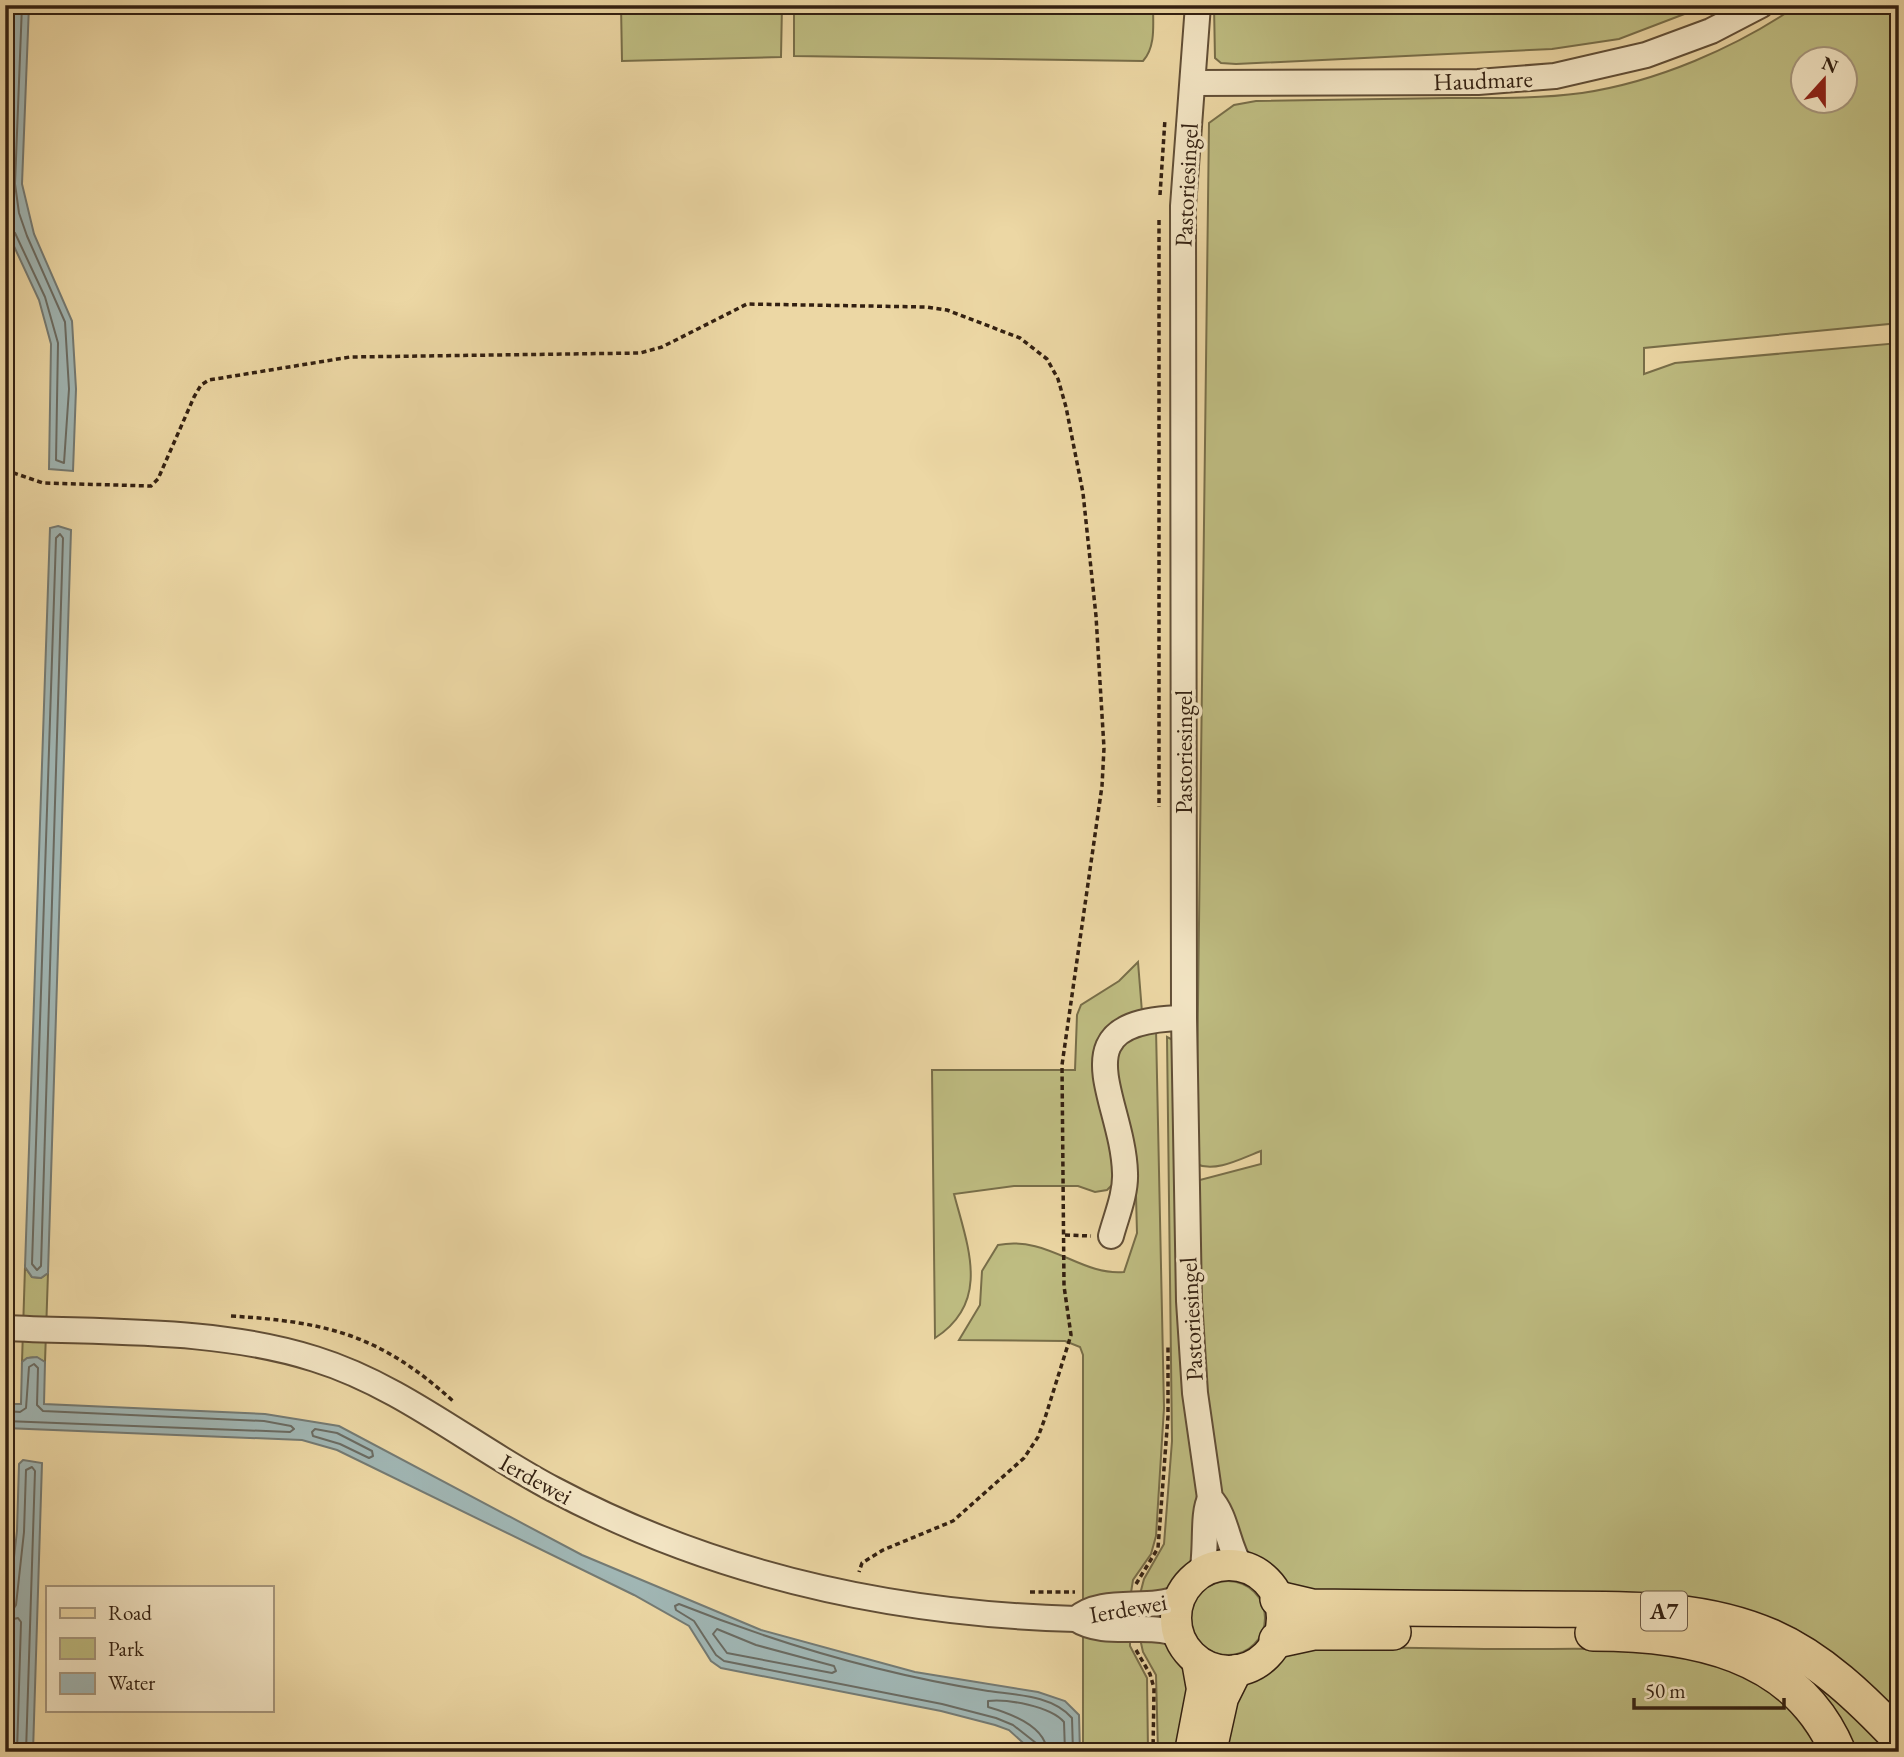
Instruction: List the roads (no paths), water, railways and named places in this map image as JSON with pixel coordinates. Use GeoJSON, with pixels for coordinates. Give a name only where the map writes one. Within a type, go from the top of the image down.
{"type":"FeatureCollection","features":[{"type":"Feature","properties":{"kind":"highway","name":"A7"},"geometry":{"type":"LineString","coordinates":[[1278,1599],[1312,1607],[1633,1610],[1707,1617],[1772,1638],[1806,1657],[1870,1707],[1899,1738]]}},
{"type":"Feature","properties":{"kind":"highway","name":"A7"},"geometry":{"type":"LineString","coordinates":[[1277,1640],[1314,1632],[1617,1633],[1705,1643],[1738,1653],[1800,1696],[1826,1729],[1838,1752]]}},
{"type":"Feature","properties":{"kind":"main road"},"geometry":{"type":"LineString","coordinates":[[1190,1752],[1202,1689],[1197,1661],[1178,1634],[1176,1616],[1180,1598],[1191,1581],[1202,1572],[1221,1566],[1241,1567],[1264,1578],[1278,1599],[1282,1620],[1277,1640],[1263,1659],[1237,1670],[1216,1670],[1197,1661]]}},
{"type":"Feature","properties":{"kind":"main road"},"geometry":{"type":"LineString","coordinates":[[1211,1752],[1223,1698],[1237,1670]]}},
{"type":"Feature","properties":{"kind":"street","name":"Pastoriesingel"},"geometry":{"type":"LineString","coordinates":[[1198,5],[1182,206],[1184,1018],[1191,1327],[1195,1393],[1210,1499],[1218,1507],[1228,1544],[1241,1567]]}},
{"type":"Feature","properties":{"kind":"street","name":"Haudmare"},"geometry":{"type":"LineString","coordinates":[[1193,83],[1478,82],[1555,76],[1646,55],[1711,32],[1761,5]]}},
{"type":"Feature","properties":{"kind":"street"},"geometry":{"type":"LineString","coordinates":[[1111,1236],[1125,1174],[1106,1078],[1108,1049],[1115,1036],[1133,1024],[1149,1019],[1184,1018]]}},
{"type":"Feature","properties":{"kind":"street","name":"Ierdewei"},"geometry":{"type":"LineString","coordinates":[[5,1328],[205,1338],[292,1352],[335,1366],[397,1394],[554,1490],[602,1514],[698,1553],[798,1584],[884,1602],[992,1615],[1076,1619],[1086,1625],[1153,1628],[1178,1634]]}},
{"type":"Feature","properties":{"kind":"street","name":"Pastoriesingel"},"geometry":{"type":"LineString","coordinates":[[1202,1572],[1207,1555],[1205,1508],[1210,1499]]}},
{"type":"Feature","properties":{"kind":"street","name":"Ierdewei"},"geometry":{"type":"LineString","coordinates":[[1076,1619],[1086,1610],[1160,1604],[1180,1598]]}},
{"type":"Feature","properties":{"kind":"water"},"geometry":{"type":"Polygon","coordinates":[[[5,5],[29,5],[22,184],[34,234],[72,321],[76,389],[73,471],[49,469],[51,344],[39,300],[5,227],[5,5]]]}},
{"type":"Feature","properties":{"kind":"water"},"geometry":{"type":"Polygon","coordinates":[[[58,526],[71,530],[48,1273],[41,1278],[32,1277],[25,1267],[50,528],[58,526]]]}},
{"type":"Feature","properties":{"kind":"water"},"geometry":{"type":"Polygon","coordinates":[[[37,1357],[45,1362],[44,1404],[265,1414],[339,1426],[582,1555],[761,1630],[915,1672],[1038,1692],[1065,1701],[1079,1715],[1080,1752],[1033,1752],[1009,1730],[995,1725],[941,1711],[721,1668],[711,1661],[689,1626],[634,1595],[337,1450],[302,1440],[5,1428],[5,1404],[21,1404],[22,1362],[27,1358],[37,1357]]]}},
{"type":"Feature","properties":{"kind":"water"},"geometry":{"type":"Polygon","coordinates":[[[23,1460],[42,1463],[33,1752],[5,1752],[5,1636],[17,1531],[19,1464],[23,1460]]]}}]}
